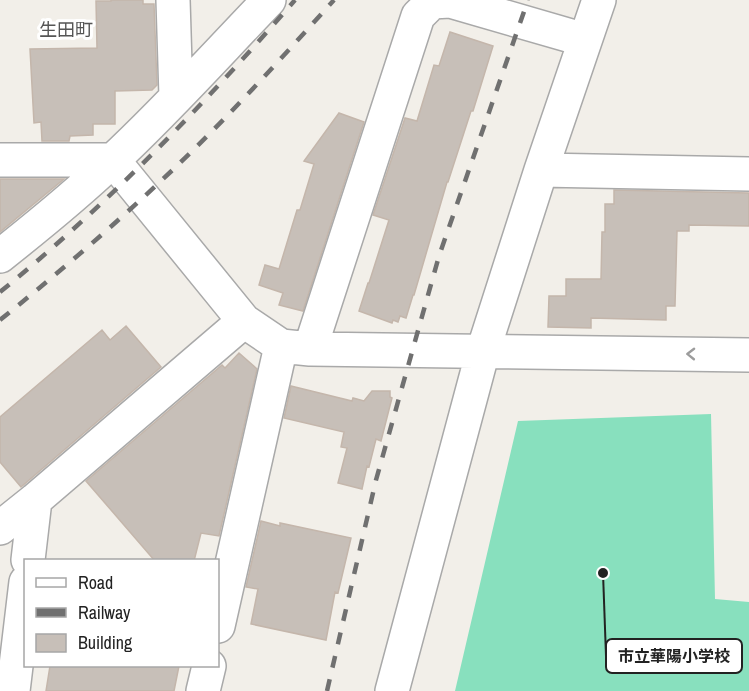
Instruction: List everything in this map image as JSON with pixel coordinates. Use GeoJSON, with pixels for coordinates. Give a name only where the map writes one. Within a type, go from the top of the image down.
{"type":"FeatureCollection","features":[{"type":"Feature","properties":{"kind":"street"},"geometry":{"type":"LineString","coordinates":[[173,0],[176,97]]}},
{"type":"Feature","properties":{"kind":"street"},"geometry":{"type":"LineString","coordinates":[[0,256],[113,160],[269,0]]}},
{"type":"Feature","properties":{"kind":"street"},"geometry":{"type":"LineString","coordinates":[[392,691],[483,351],[599,0]]}},
{"type":"Feature","properties":{"kind":"street"},"geometry":{"type":"LineString","coordinates":[[219,622],[295,348],[418,16],[432,2],[450,1],[585,40]]}},
{"type":"Feature","properties":{"kind":"street"},"geometry":{"type":"LineString","coordinates":[[0,160],[113,160]]}},
{"type":"Feature","properties":{"kind":"street"},"geometry":{"type":"LineString","coordinates":[[113,160],[244,321],[295,348],[749,355]]}},
{"type":"Feature","properties":{"kind":"street"},"geometry":{"type":"LineString","coordinates":[[541,170],[749,174]]}},
{"type":"Feature","properties":{"kind":"street"},"geometry":{"type":"LineString","coordinates":[[0,528],[244,321]]}},
{"type":"Feature","properties":{"kind":"street"},"geometry":{"type":"LineString","coordinates":[[28,559],[35,500]]}},
{"type":"Feature","properties":{"kind":"street"},"geometry":{"type":"LineString","coordinates":[[13,691],[24,599]]}},
{"type":"Feature","properties":{"kind":"street"},"geometry":{"type":"LineString","coordinates":[[203,691],[208,667]]}},
{"type":"Feature","properties":{"kind":"green space"},"geometry":{"type":"Polygon","coordinates":[[[711,414],[715,599],[749,602],[749,691],[455,691],[518,421],[711,414]]]}},
{"type":"Feature","properties":{"kind":"building"},"geometry":{"type":"Polygon","coordinates":[[[143,0],[143,4],[154,4],[157,85],[152,90],[115,91],[115,124],[93,124],[93,135],[70,136],[69,141],[42,141],[41,122],[34,123],[30,49],[97,48],[96,1],[143,0]]]}},
{"type":"Feature","properties":{"kind":"building"},"geometry":{"type":"Polygon","coordinates":[[[450,32],[493,46],[473,111],[471,111],[447,182],[406,318],[400,316],[398,322],[393,320],[392,323],[359,311],[389,220],[373,215],[405,118],[417,121],[434,65],[439,66],[450,32]]]}},
{"type":"Feature","properties":{"kind":"building"},"geometry":{"type":"Polygon","coordinates":[[[339,113],[364,122],[303,311],[279,305],[283,293],[259,285],[265,265],[279,269],[314,164],[304,161],[339,113]]]}},
{"type":"Feature","properties":{"kind":"building"},"geometry":{"type":"Polygon","coordinates":[[[0,179],[64,179],[0,232],[0,179]]]}},
{"type":"Feature","properties":{"kind":"building"},"geometry":{"type":"Polygon","coordinates":[[[614,190],[749,193],[749,226],[689,225],[689,231],[677,231],[675,306],[666,306],[666,320],[591,318],[591,328],[548,327],[549,296],[566,296],[566,279],[601,279],[605,204],[614,204],[614,190]]]}},
{"type":"Feature","properties":{"kind":"building"},"geometry":{"type":"Polygon","coordinates":[[[126,326],[161,367],[21,487],[0,462],[0,417],[102,330],[110,340],[126,326]]]}},
{"type":"Feature","properties":{"kind":"building"},"geometry":{"type":"Polygon","coordinates":[[[239,353],[257,369],[219,536],[201,533],[194,559],[153,559],[86,481],[222,365],[225,368],[239,353]]]}},
{"type":"Feature","properties":{"kind":"building"},"geometry":{"type":"Polygon","coordinates":[[[291,386],[352,401],[353,398],[364,401],[372,391],[390,391],[392,398],[381,441],[376,439],[362,489],[338,483],[347,448],[341,447],[344,432],[284,418],[291,386]]]}},
{"type":"Feature","properties":{"kind":"building"},"geometry":{"type":"Polygon","coordinates":[[[261,521],[351,538],[338,593],[335,592],[326,640],[251,624],[258,589],[246,587],[261,521]]]}},
{"type":"Feature","properties":{"kind":"building"},"geometry":{"type":"Polygon","coordinates":[[[50,667],[179,667],[174,691],[46,691],[50,667]]]}},
{"type":"Feature","properties":{"kind":"railway"},"geometry":{"type":"LineString","coordinates":[[0,292],[40,259],[154,153],[226,78],[295,0]]}},
{"type":"Feature","properties":{"kind":"railway"},"geometry":{"type":"LineString","coordinates":[[0,320],[62,269],[185,158],[334,0]]}},
{"type":"Feature","properties":{"kind":"railway"},"geometry":{"type":"LineString","coordinates":[[327,691],[376,480],[439,256],[528,0]]}},
{"type":"Feature","properties":{"kind":"place","name":"市立華陽小学校"},"geometry":{"type":"Point","coordinates":[603,573]}},
{"type":"Feature","properties":{"kind":"district","name":"生田町"},"geometry":{"type":"Point","coordinates":[66,29]}}]}
